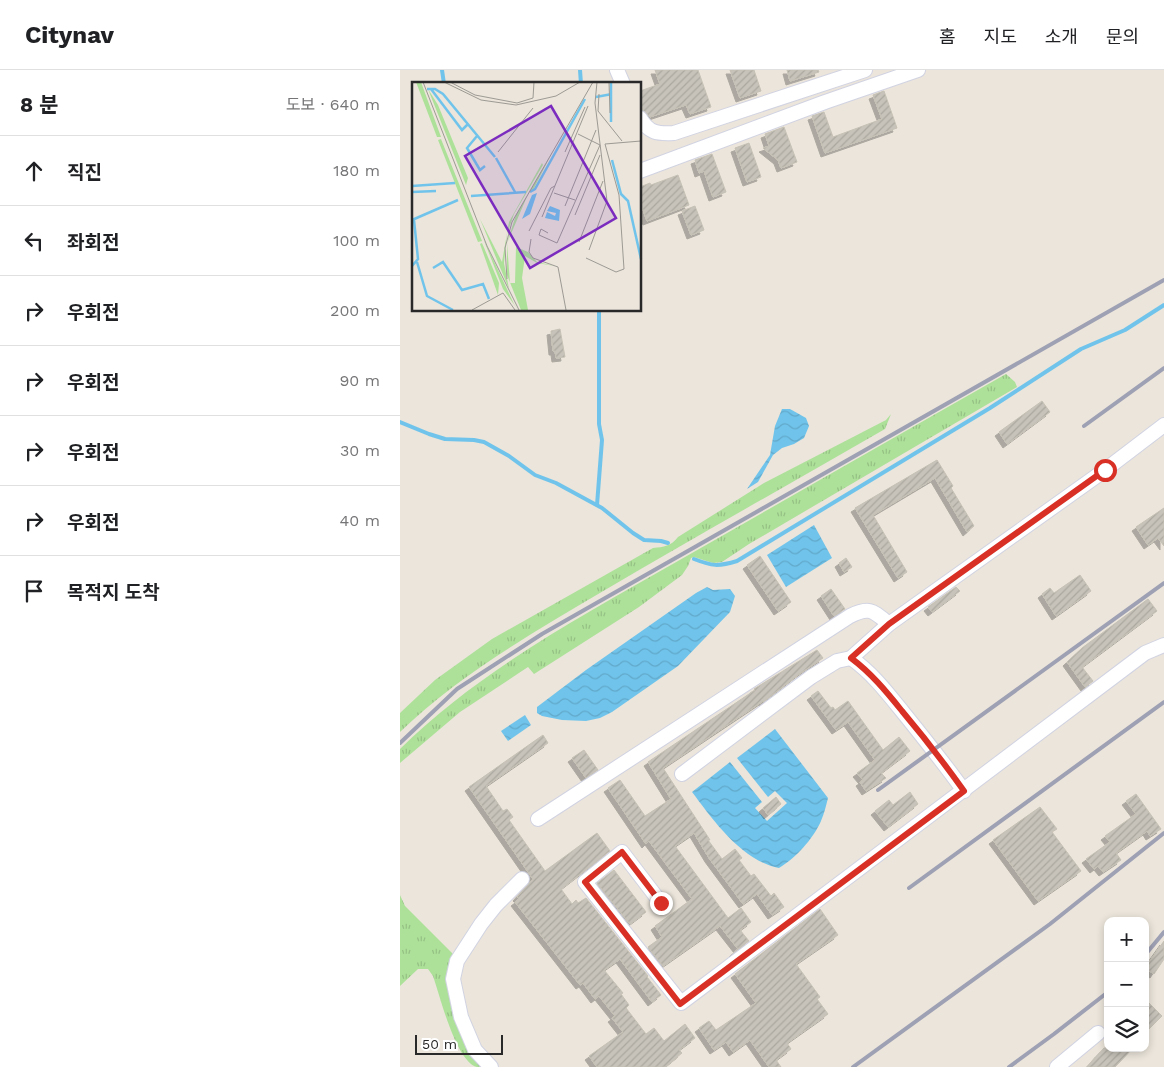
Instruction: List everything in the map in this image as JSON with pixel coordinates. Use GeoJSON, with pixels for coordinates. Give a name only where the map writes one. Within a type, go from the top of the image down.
{"type":"FeatureCollection","features":[{"type":"Feature","properties":{"kind":"street"},"geometry":{"type":"LineString","coordinates":[[617,70],[622,82]]}},
{"type":"Feature","properties":{"kind":"street"},"geometry":{"type":"LineString","coordinates":[[641,120],[645,126],[659,134],[674,133],[864,70]]}},
{"type":"Feature","properties":{"kind":"street"},"geometry":{"type":"LineString","coordinates":[[641,171],[825,102],[918,70]]}},
{"type":"Feature","properties":{"kind":"street"},"geometry":{"type":"LineString","coordinates":[[682,774],[811,677],[837,661],[851,658],[889,624],[1105,470],[1164,424]]}},
{"type":"Feature","properties":{"kind":"street"},"geometry":{"type":"LineString","coordinates":[[538,819],[850,616],[862,610],[868,610],[874,612],[889,624]]}},
{"type":"Feature","properties":{"kind":"street"},"geometry":{"type":"LineString","coordinates":[[661,903],[622,852],[585,882],[680,1004],[1145,653],[1164,645]]}},
{"type":"Feature","properties":{"kind":"street"},"geometry":{"type":"LineString","coordinates":[[851,658],[866,669],[884,689],[934,749],[964,791]]}},
{"type":"Feature","properties":{"kind":"street"},"geometry":{"type":"LineString","coordinates":[[491,1067],[475,1050],[461,1018],[453,979],[457,962],[481,924],[496,905],[522,879]]}},
{"type":"Feature","properties":{"kind":"street"},"geometry":{"type":"LineString","coordinates":[[1057,1067],[1098,1034]]}},
{"type":"Feature","properties":{"kind":"green space"},"geometry":{"type":"Polygon","coordinates":[[[1006,374],[1015,382],[1017,387],[749,544],[722,562],[713,563],[694,557],[691,558],[682,575],[639,607],[534,674],[528,667],[460,712],[400,763],[400,749],[431,721],[463,694],[532,646],[1006,374]]]}},
{"type":"Feature","properties":{"kind":"green space"},"geometry":{"type":"Polygon","coordinates":[[[891,414],[885,429],[640,570],[498,655],[447,691],[400,732],[400,713],[435,680],[492,639],[653,548],[670,544],[678,537],[764,483],[886,420],[891,414]]]}},
{"type":"Feature","properties":{"kind":"green space"},"geometry":{"type":"Polygon","coordinates":[[[400,895],[405,906],[453,954],[452,963],[449,968],[485,1067],[477,1067],[469,1062],[462,1053],[444,1012],[433,976],[428,969],[418,969],[400,986],[400,895]]]}},
{"type":"Feature","properties":{"kind":"water"},"geometry":{"type":"Polygon","coordinates":[[[782,409],[790,409],[806,418],[809,426],[804,438],[782,448],[773,455],[758,482],[747,489],[770,455],[775,426],[782,409]]]}},
{"type":"Feature","properties":{"kind":"water"},"geometry":{"type":"Polygon","coordinates":[[[814,525],[832,558],[786,587],[767,555],[814,525]]]}},
{"type":"Feature","properties":{"kind":"water"},"geometry":{"type":"Polygon","coordinates":[[[707,587],[713,590],[730,589],[735,596],[730,612],[678,666],[612,712],[600,718],[586,721],[562,720],[542,716],[537,713],[537,707],[586,670],[707,587]]]}},
{"type":"Feature","properties":{"kind":"water"},"geometry":{"type":"Polygon","coordinates":[[[525,715],[531,725],[508,741],[501,731],[525,715]]]}},
{"type":"Feature","properties":{"kind":"water"},"geometry":{"type":"Polygon","coordinates":[[[775,729],[828,798],[818,828],[809,841],[798,853],[779,868],[766,864],[741,848],[719,827],[692,792],[730,762],[762,802],[755,808],[767,821],[787,803],[775,791],[768,797],[737,758],[775,729]]]}},
{"type":"Feature","properties":{"kind":"building"},"geometry":{"type":"Polygon","coordinates":[[[655,70],[698,70],[711,107],[690,114],[686,105],[650,117],[643,110],[641,105],[641,91],[660,84],[655,70]]]}},
{"type":"Feature","properties":{"kind":"building"},"geometry":{"type":"Polygon","coordinates":[[[730,70],[754,70],[761,91],[740,98],[730,70]]]}},
{"type":"Feature","properties":{"kind":"building"},"geometry":{"type":"Polygon","coordinates":[[[787,70],[818,70],[819,72],[790,81],[787,70]]]}},
{"type":"Feature","properties":{"kind":"building"},"geometry":{"type":"Polygon","coordinates":[[[884,91],[897,128],[825,153],[812,116],[824,112],[833,137],[882,119],[873,95],[884,91]]]}},
{"type":"Feature","properties":{"kind":"building"},"geometry":{"type":"Polygon","coordinates":[[[784,127],[797,162],[781,168],[778,160],[763,148],[769,146],[765,134],[784,127]]]}},
{"type":"Feature","properties":{"kind":"building"},"geometry":{"type":"Polygon","coordinates":[[[749,143],[761,177],[747,182],[735,148],[749,143]]]}},
{"type":"Feature","properties":{"kind":"building"},"geometry":{"type":"Polygon","coordinates":[[[712,154],[726,192],[713,197],[704,171],[699,173],[695,160],[712,154]]]}},
{"type":"Feature","properties":{"kind":"building"},"geometry":{"type":"Polygon","coordinates":[[[678,175],[689,205],[647,221],[641,204],[641,187],[650,183],[651,185],[678,175]]]}},
{"type":"Feature","properties":{"kind":"building"},"geometry":{"type":"Polygon","coordinates":[[[695,206],[704,230],[691,235],[682,211],[695,206]]]}},
{"type":"Feature","properties":{"kind":"building"},"geometry":{"type":"Polygon","coordinates":[[[560,329],[565,357],[556,358],[555,351],[553,351],[551,331],[560,329]]]}},
{"type":"Feature","properties":{"kind":"building"},"geometry":{"type":"Polygon","coordinates":[[[1042,401],[1050,412],[1007,444],[999,432],[1042,401]]]}},
{"type":"Feature","properties":{"kind":"building"},"geometry":{"type":"Polygon","coordinates":[[[937,460],[974,526],[967,532],[935,478],[873,515],[907,572],[898,578],[855,508],[937,460]]]}},
{"type":"Feature","properties":{"kind":"building"},"geometry":{"type":"Polygon","coordinates":[[[1164,508],[1164,546],[1158,538],[1148,545],[1136,527],[1164,508]]]}},
{"type":"Feature","properties":{"kind":"building"},"geometry":{"type":"Polygon","coordinates":[[[760,556],[791,602],[778,611],[747,565],[760,556]]]}},
{"type":"Feature","properties":{"kind":"building"},"geometry":{"type":"Polygon","coordinates":[[[846,558],[852,567],[844,572],[839,563],[846,558]]]}},
{"type":"Feature","properties":{"kind":"building"},"geometry":{"type":"Polygon","coordinates":[[[1080,575],[1091,591],[1056,616],[1042,594],[1050,588],[1054,593],[1080,575]]]}},
{"type":"Feature","properties":{"kind":"building"},"geometry":{"type":"Polygon","coordinates":[[[956,587],[960,591],[932,612],[928,607],[956,587]]]}},
{"type":"Feature","properties":{"kind":"building"},"geometry":{"type":"Polygon","coordinates":[[[831,589],[845,609],[834,616],[821,596],[831,589]]]}},
{"type":"Feature","properties":{"kind":"building"},"geometry":{"type":"Polygon","coordinates":[[[1148,599],[1157,611],[1082,667],[1093,681],[1085,687],[1067,662],[1082,648],[1148,599]]]}},
{"type":"Feature","properties":{"kind":"building"},"geometry":{"type":"Polygon","coordinates":[[[817,650],[823,658],[763,702],[663,768],[722,859],[735,849],[742,858],[739,860],[751,876],[754,874],[771,896],[774,893],[784,907],[772,915],[757,894],[743,904],[709,858],[694,833],[675,846],[728,918],[741,908],[751,922],[740,930],[749,941],[733,953],[738,949],[720,926],[663,966],[648,947],[662,937],[655,926],[692,899],[649,841],[646,844],[608,788],[620,780],[645,816],[671,799],[648,762],[754,689],[817,650]]]}},
{"type":"Feature","properties":{"kind":"building"},"geometry":{"type":"Polygon","coordinates":[[[818,691],[831,708],[833,707],[835,710],[848,701],[883,750],[899,737],[910,751],[881,773],[886,778],[866,791],[860,782],[863,780],[857,773],[875,760],[848,722],[836,730],[811,696],[818,691]]]}},
{"type":"Feature","properties":{"kind":"building"},"geometry":{"type":"Polygon","coordinates":[[[543,735],[548,743],[486,786],[503,811],[507,809],[513,817],[509,820],[545,871],[597,833],[610,851],[561,889],[572,904],[576,900],[578,903],[586,898],[661,995],[652,1002],[620,959],[604,970],[623,993],[621,994],[629,1005],[626,1008],[646,1034],[654,1028],[664,1041],[685,1024],[695,1038],[679,1050],[682,1053],[665,1067],[597,1067],[589,1056],[623,1032],[612,1018],[615,1016],[599,996],[595,999],[583,983],[580,985],[515,902],[519,899],[517,897],[533,879],[469,787],[543,735]]]}},
{"type":"Feature","properties":{"kind":"building"},"geometry":{"type":"Polygon","coordinates":[[[584,750],[598,770],[586,778],[572,758],[584,750]]]}},
{"type":"Feature","properties":{"kind":"building"},"geometry":{"type":"Polygon","coordinates":[[[910,792],[918,804],[888,827],[875,811],[889,800],[893,805],[910,792]]]}},
{"type":"Feature","properties":{"kind":"building"},"geometry":{"type":"Polygon","coordinates":[[[1136,794],[1161,829],[1150,836],[1147,831],[1116,853],[1121,860],[1103,872],[1098,866],[1094,869],[1086,859],[1110,842],[1105,836],[1136,814],[1126,801],[1136,794]]]}},
{"type":"Feature","properties":{"kind":"building"},"geometry":{"type":"Polygon","coordinates":[[[776,797],[781,804],[768,815],[763,808],[776,797]]]}},
{"type":"Feature","properties":{"kind":"building"},"geometry":{"type":"Polygon","coordinates":[[[1040,807],[1057,829],[1052,832],[1081,871],[1038,901],[993,840],[1040,807]]]}},
{"type":"Feature","properties":{"kind":"building"},"geometry":{"type":"Polygon","coordinates":[[[614,870],[646,912],[630,924],[597,883],[614,870]]]}},
{"type":"Feature","properties":{"kind":"building"},"geometry":{"type":"Polygon","coordinates":[[[820,909],[838,935],[796,964],[820,997],[817,999],[828,1014],[787,1043],[791,1049],[776,1060],[781,1067],[769,1067],[750,1040],[733,1052],[726,1042],[714,1050],[699,1028],[709,1021],[716,1030],[756,1003],[735,974],[820,909]]]}},
{"type":"Feature","properties":{"kind":"building"},"geometry":{"type":"Polygon","coordinates":[[[1164,941],[1164,959],[1154,974],[1149,971],[1149,962],[1164,941]]]}},
{"type":"Feature","properties":{"kind":"building"},"geometry":{"type":"Polygon","coordinates":[[[1149,1003],[1162,1016],[1149,1029],[1149,1003]]]}},
{"type":"Feature","properties":{"kind":"building"},"geometry":{"type":"Polygon","coordinates":[[[1104,1048],[1104,1052],[1129,1052],[1115,1067],[1087,1067],[1104,1048]]]}},
{"type":"Feature","properties":{"kind":"waterway"},"geometry":{"type":"LineString","coordinates":[[442,70],[444,82]]}},
{"type":"Feature","properties":{"kind":"waterway"},"geometry":{"type":"LineString","coordinates":[[580,70],[581,82]]}},
{"type":"Feature","properties":{"kind":"waterway"},"geometry":{"type":"LineString","coordinates":[[694,559],[715,565],[737,561],[990,408],[1081,349],[1125,330],[1164,305]]}},
{"type":"Feature","properties":{"kind":"waterway"},"geometry":{"type":"LineString","coordinates":[[597,505],[602,440],[599,424],[599,311]]}},
{"type":"Feature","properties":{"kind":"waterway"},"geometry":{"type":"LineString","coordinates":[[400,422],[445,439],[484,442],[509,456],[535,475],[556,483],[602,508],[644,540],[668,543]]}},
{"type":"Feature","properties":{"kind":"railway"},"geometry":{"type":"LineString","coordinates":[[400,743],[457,689],[542,634],[1164,280]]}},
{"type":"Feature","properties":{"kind":"railway"},"geometry":{"type":"LineString","coordinates":[[1084,426],[1164,368]]}},
{"type":"Feature","properties":{"kind":"railway"},"geometry":{"type":"LineString","coordinates":[[878,790],[1164,583]]}},
{"type":"Feature","properties":{"kind":"railway"},"geometry":{"type":"LineString","coordinates":[[909,888],[1164,702]]}},
{"type":"Feature","properties":{"kind":"railway"},"geometry":{"type":"LineString","coordinates":[[853,1067],[1050,924],[1164,833]]}},
{"type":"Feature","properties":{"kind":"railway"},"geometry":{"type":"LineString","coordinates":[[1149,950],[1164,932]]}},
{"type":"Feature","properties":{"kind":"railway"},"geometry":{"type":"LineString","coordinates":[[1009,1067],[1104,995]]}},
{"type":"Feature","properties":{"kind":"route"},"geometry":{"type":"LineString","coordinates":[[661,903],[622,852],[585,882],[680,1004],[964,791],[934,749],[884,689],[866,669],[851,658],[889,624],[1105,470]]}}]}
